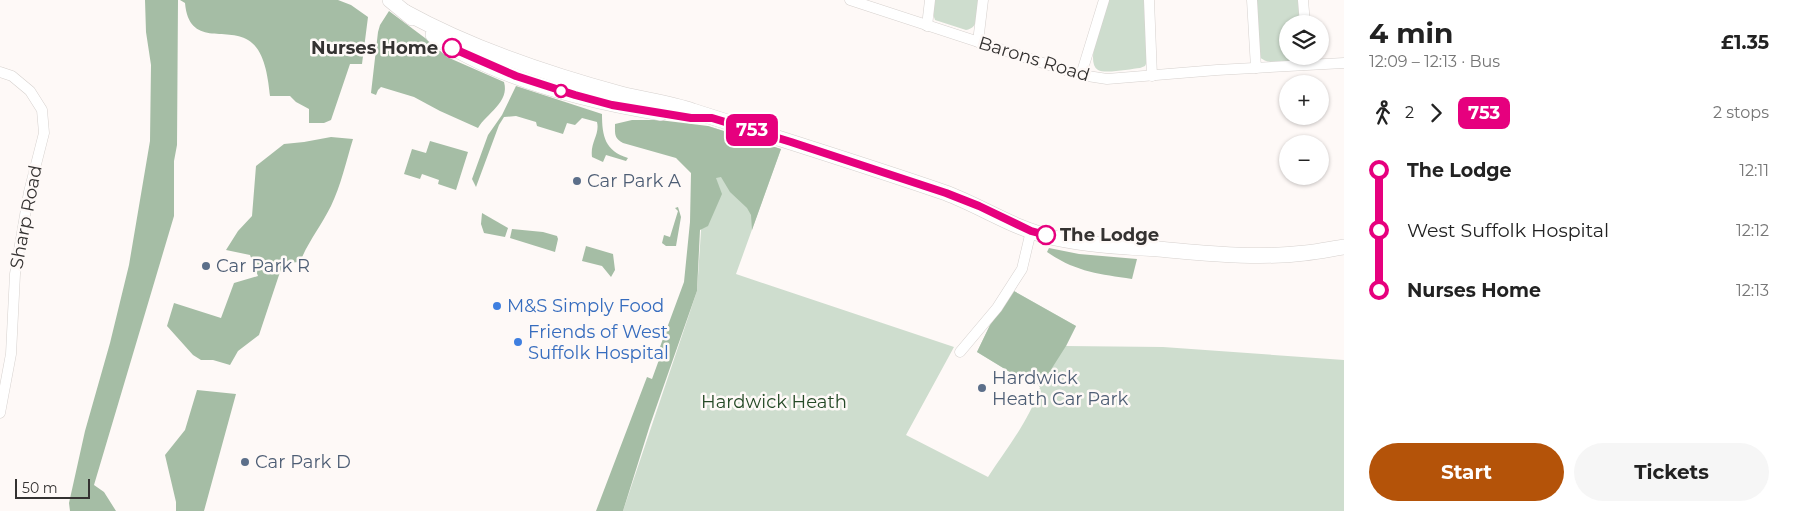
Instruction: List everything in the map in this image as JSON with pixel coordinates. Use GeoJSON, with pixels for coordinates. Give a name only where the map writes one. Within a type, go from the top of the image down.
{"type":"FeatureCollection","features":[{"type":"Feature","properties":{"kind":"street"},"geometry":{"type":"LineString","coordinates":[[390,0],[430,33],[452,48],[516,76],[612,105],[691,118],[712,118],[946,193],[979,206],[1031,231],[1056,238],[1118,246],[1211,254],[1304,254],[1344,247]]}},
{"type":"Feature","properties":{"kind":"street","name":"Barons Road"},"geometry":{"type":"LineString","coordinates":[[850,0],[1081,75],[1107,80],[1279,65]]}},
{"type":"Feature","properties":{"kind":"street"},"geometry":{"type":"LineString","coordinates":[[927,26],[930,0]]}},
{"type":"Feature","properties":{"kind":"street"},"geometry":{"type":"LineString","coordinates":[[978,42],[983,0]]}},
{"type":"Feature","properties":{"kind":"street"},"geometry":{"type":"LineString","coordinates":[[1081,75],[1104,0]]}},
{"type":"Feature","properties":{"kind":"street"},"geometry":{"type":"LineString","coordinates":[[1149,0],[1152,76]]}},
{"type":"Feature","properties":{"kind":"street"},"geometry":{"type":"LineString","coordinates":[[1252,0],[1256,68]]}},
{"type":"Feature","properties":{"kind":"street"},"geometry":{"type":"LineString","coordinates":[[1303,0],[1304,15]]}},
{"type":"Feature","properties":{"kind":"street","name":"Barons Road"},"geometry":{"type":"LineString","coordinates":[[1329,62],[1344,62]]}},
{"type":"Feature","properties":{"kind":"street","name":"Sharp Road"},"geometry":{"type":"LineString","coordinates":[[0,72],[12,76],[30,91],[42,110],[44,132],[29,192],[15,274],[11,354],[0,412]]}},
{"type":"Feature","properties":{"kind":"street"},"geometry":{"type":"LineString","coordinates":[[960,352],[997,308],[1022,269],[1031,231]]}},
{"type":"Feature","properties":{"kind":"green space"},"geometry":{"type":"Polygon","coordinates":[[[145,0],[178,0],[177,145],[174,161],[174,216],[94,485],[104,492],[116,511],[70,511],[69,503],[85,431],[110,343],[129,265],[150,141],[151,65],[146,32],[145,0]]]}},
{"type":"Feature","properties":{"kind":"green space"},"geometry":{"type":"Polygon","coordinates":[[[180,0],[338,0],[351,5],[368,17],[362,64],[350,64],[331,120],[324,123],[309,123],[309,109],[296,102],[290,96],[270,96],[265,65],[254,45],[239,36],[201,31],[193,26],[188,17],[185,3],[180,0]]]}},
{"type":"Feature","properties":{"kind":"green space"},"geometry":{"type":"Polygon","coordinates":[[[934,0],[979,0],[976,23],[971,29],[966,30],[935,20],[933,14],[934,0]]]}},
{"type":"Feature","properties":{"kind":"green space"},"geometry":{"type":"Polygon","coordinates":[[[1108,0],[1144,0],[1147,62],[1145,66],[1106,72],[1098,70],[1094,65],[1096,37],[1108,0]]]}},
{"type":"Feature","properties":{"kind":"green space"},"geometry":{"type":"Polygon","coordinates":[[[1256,0],[1300,0],[1301,15],[1279,15],[1279,62],[1267,61],[1259,56],[1256,0]]]}},
{"type":"Feature","properties":{"kind":"green space"},"geometry":{"type":"Polygon","coordinates":[[[389,11],[447,57],[504,82],[504,96],[501,102],[478,128],[414,97],[381,87],[376,95],[371,93],[378,32],[389,11]]]}},
{"type":"Feature","properties":{"kind":"green space"},"geometry":{"type":"Polygon","coordinates":[[[516,86],[602,114],[606,142],[614,151],[628,158],[626,161],[606,155],[603,162],[592,157],[592,147],[598,127],[597,122],[582,118],[575,125],[567,123],[563,134],[537,126],[536,122],[516,116],[504,117],[499,125],[476,187],[472,179],[488,135],[502,115],[516,86]]]}},
{"type":"Feature","properties":{"kind":"green space"},"geometry":{"type":"Polygon","coordinates":[[[632,120],[659,120],[708,126],[781,149],[752,230],[751,215],[747,208],[730,192],[721,177],[716,178],[722,194],[708,226],[700,230],[697,291],[650,425],[623,511],[596,511],[647,377],[652,379],[660,357],[657,355],[684,282],[690,222],[691,173],[676,158],[623,143],[618,139],[615,133],[615,124],[632,120]]]}},
{"type":"Feature","properties":{"kind":"green space","name":"Hardwick Heath"},"geometry":{"type":"Polygon","coordinates":[[[708,126],[781,149],[736,274],[954,347],[906,435],[988,477],[1024,423],[1040,387],[1032,377],[1023,380],[977,352],[990,325],[1014,291],[1076,326],[1066,346],[1163,347],[1344,360],[1344,511],[623,511],[697,291],[708,126]]]}},
{"type":"Feature","properties":{"kind":"green space"},"geometry":{"type":"Polygon","coordinates":[[[331,137],[353,139],[338,190],[300,262],[283,263],[259,335],[238,351],[230,365],[213,360],[201,360],[193,355],[167,326],[174,303],[221,318],[234,283],[258,276],[250,255],[226,250],[238,231],[252,216],[256,166],[284,144],[331,137]]]}},
{"type":"Feature","properties":{"kind":"green space"},"geometry":{"type":"Polygon","coordinates":[[[430,141],[468,152],[456,190],[438,184],[439,180],[422,174],[420,179],[404,174],[412,149],[426,153],[430,141]]]}},
{"type":"Feature","properties":{"kind":"green space"},"geometry":{"type":"Polygon","coordinates":[[[678,207],[681,217],[676,246],[666,246],[662,243],[664,235],[670,237],[678,211],[675,208],[678,207]]]}},
{"type":"Feature","properties":{"kind":"green space"},"geometry":{"type":"Polygon","coordinates":[[[482,213],[508,228],[505,237],[484,233],[481,224],[482,213]]]}},
{"type":"Feature","properties":{"kind":"green space"},"geometry":{"type":"Polygon","coordinates":[[[512,229],[543,232],[557,236],[555,252],[510,238],[512,229]]]}},
{"type":"Feature","properties":{"kind":"green space"},"geometry":{"type":"Polygon","coordinates":[[[586,246],[613,254],[615,270],[611,277],[602,266],[582,261],[586,246]]]}},
{"type":"Feature","properties":{"kind":"green space"},"geometry":{"type":"Polygon","coordinates":[[[1049,248],[1079,254],[1137,259],[1132,279],[1098,274],[1078,268],[1047,252],[1049,248]]]}},
{"type":"Feature","properties":{"kind":"green space"},"geometry":{"type":"Polygon","coordinates":[[[1014,291],[1076,326],[1066,346],[1040,387],[1032,377],[1023,380],[977,352],[990,325],[1014,291]]]}},
{"type":"Feature","properties":{"kind":"green space"},"geometry":{"type":"Polygon","coordinates":[[[197,390],[236,394],[204,511],[176,511],[176,502],[165,455],[185,430],[197,390]]]}},
{"type":"Feature","properties":{"kind":"bus line","name":"753"},"geometry":{"type":"LineString","coordinates":[[452,48],[516,76],[575,95],[612,105],[691,118],[712,118],[791,142],[946,193],[979,206],[1031,231],[1046,235]]}},
{"type":"Feature","properties":{"kind":"place","name":"Nurses Home"},"geometry":{"type":"Point","coordinates":[452,48]}},
{"type":"Feature","properties":{"kind":"place","name":"Car Park A"},"geometry":{"type":"Point","coordinates":[577,181]}},
{"type":"Feature","properties":{"kind":"place","name":"The Lodge"},"geometry":{"type":"Point","coordinates":[1046,235]}},
{"type":"Feature","properties":{"kind":"place","name":"Car Park R"},"geometry":{"type":"Point","coordinates":[206,266]}},
{"type":"Feature","properties":{"kind":"place","name":"M&S Simply Food"},"geometry":{"type":"Point","coordinates":[497,306]}},
{"type":"Feature","properties":{"kind":"place","name":"Friends of West Suffolk Hospital"},"geometry":{"type":"Point","coordinates":[518,342]}},
{"type":"Feature","properties":{"kind":"place","name":"Hardwick Heath Car Park"},"geometry":{"type":"Point","coordinates":[982,388]}},
{"type":"Feature","properties":{"kind":"place","name":"Car Park D"},"geometry":{"type":"Point","coordinates":[245,462]}}]}
